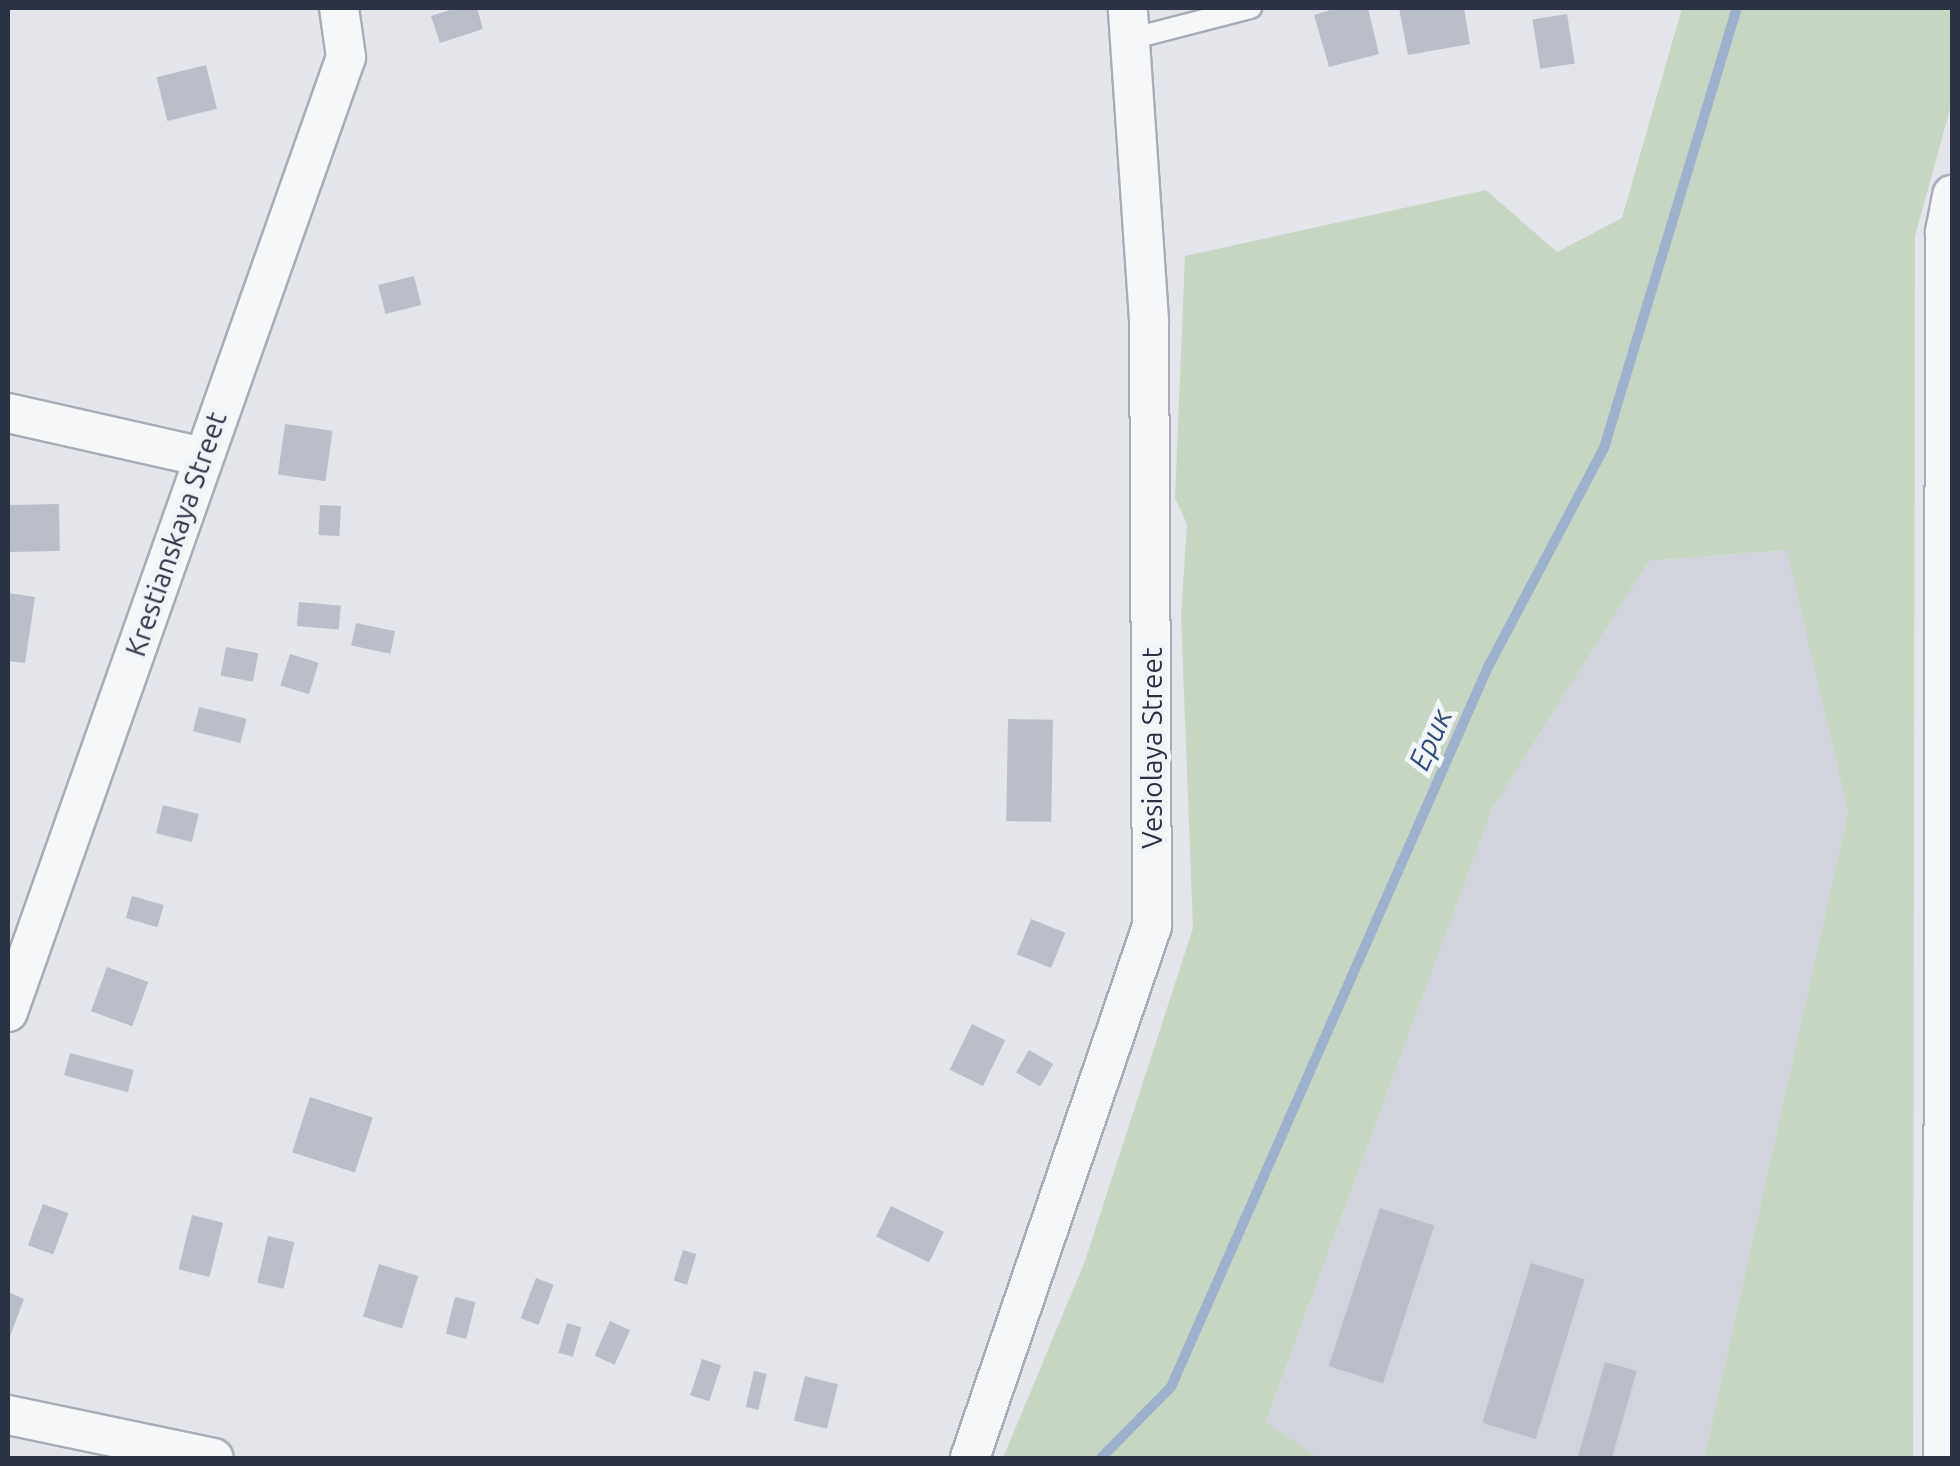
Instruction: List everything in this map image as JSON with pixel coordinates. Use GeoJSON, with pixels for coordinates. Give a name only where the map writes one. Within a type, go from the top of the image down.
{"type":"FeatureCollection","features":[{"type":"Feature","properties":{"kind":"street","name":"Krestianskaya Street"},"geometry":{"type":"LineString","coordinates":[[8,1012],[346,57],[339,8]]}},
{"type":"Feature","properties":{"kind":"street","name":"Vesiolaya Street"},"geometry":{"type":"LineString","coordinates":[[970,1458],[1152,926],[1149,320],[1130,23]]}},
{"type":"Feature","properties":{"kind":"street"},"geometry":{"type":"LineString","coordinates":[[1943,1458],[1944,232],[1952,195]]}},
{"type":"Feature","properties":{"kind":"street"},"geometry":{"type":"LineString","coordinates":[[8,413],[203,457]]}},
{"type":"Feature","properties":{"kind":"street"},"geometry":{"type":"LineString","coordinates":[[8,1415],[214,1458]]}},
{"type":"Feature","properties":{"kind":"lane"},"geometry":{"type":"LineString","coordinates":[[1130,23],[1252,8]]}},
{"type":"Feature","properties":{"kind":"shaded area"},"geometry":{"type":"Polygon","coordinates":[[[1788,550],[1848,812],[1704,1458],[1318,1458],[1266,1423],[1492,809],[1649,561],[1788,550]]]}},
{"type":"Feature","properties":{"kind":"green space"},"geometry":{"type":"Polygon","coordinates":[[[1682,8],[1952,8],[1952,102],[1915,236],[1913,1458],[1704,1458],[1848,812],[1787,550],[1649,561],[1492,809],[1266,1422],[1318,1458],[1003,1458],[1085,1261],[1193,928],[1181,615],[1187,524],[1175,498],[1185,256],[1486,190],[1557,252],[1622,218],[1682,8]]]}},
{"type":"Feature","properties":{"kind":"building"},"geometry":{"type":"Polygon","coordinates":[[[456,8],[477,8],[483,29],[440,43],[431,16],[456,8]]]}},
{"type":"Feature","properties":{"kind":"building"},"geometry":{"type":"Polygon","coordinates":[[[1337,8],[1368,8],[1379,54],[1329,67],[1314,15],[1337,8]]]}},
{"type":"Feature","properties":{"kind":"building"},"geometry":{"type":"Polygon","coordinates":[[[1399,8],[1464,8],[1470,44],[1408,55],[1399,8]]]}},
{"type":"Feature","properties":{"kind":"building"},"geometry":{"type":"Polygon","coordinates":[[[1567,14],[1575,63],[1540,69],[1532,19],[1567,14]]]}},
{"type":"Feature","properties":{"kind":"building"},"geometry":{"type":"Polygon","coordinates":[[[206,65],[217,109],[167,121],[157,77],[206,65]]]}},
{"type":"Feature","properties":{"kind":"building"},"geometry":{"type":"Polygon","coordinates":[[[414,276],[421,305],[385,314],[378,285],[414,276]]]}},
{"type":"Feature","properties":{"kind":"building"},"geometry":{"type":"Polygon","coordinates":[[[285,424],[333,431],[325,481],[278,475],[285,424]]]}},
{"type":"Feature","properties":{"kind":"building"},"geometry":{"type":"Polygon","coordinates":[[[59,504],[60,551],[9,552],[8,505],[59,504]]]}},
{"type":"Feature","properties":{"kind":"building"},"geometry":{"type":"Polygon","coordinates":[[[320,505],[341,506],[339,536],[318,535],[320,505]]]}},
{"type":"Feature","properties":{"kind":"building"},"geometry":{"type":"Polygon","coordinates":[[[8,593],[35,597],[25,663],[8,661],[8,593]]]}},
{"type":"Feature","properties":{"kind":"building"},"geometry":{"type":"Polygon","coordinates":[[[299,602],[341,606],[339,630],[297,626],[299,602]]]}},
{"type":"Feature","properties":{"kind":"building"},"geometry":{"type":"Polygon","coordinates":[[[356,623],[395,631],[390,654],[351,645],[356,623]]]}},
{"type":"Feature","properties":{"kind":"building"},"geometry":{"type":"Polygon","coordinates":[[[226,647],[258,653],[253,682],[220,675],[226,647]]]}},
{"type":"Feature","properties":{"kind":"building"},"geometry":{"type":"Polygon","coordinates":[[[290,654],[319,663],[309,694],[280,686],[290,654]]]}},
{"type":"Feature","properties":{"kind":"building"},"geometry":{"type":"Polygon","coordinates":[[[199,707],[247,719],[240,743],[193,731],[199,707]]]}},
{"type":"Feature","properties":{"kind":"building"},"geometry":{"type":"Polygon","coordinates":[[[1008,719],[1053,720],[1051,822],[1006,821],[1008,719]]]}},
{"type":"Feature","properties":{"kind":"building"},"geometry":{"type":"Polygon","coordinates":[[[163,805],[199,814],[192,842],[156,833],[163,805]]]}},
{"type":"Feature","properties":{"kind":"building"},"geometry":{"type":"Polygon","coordinates":[[[132,896],[164,905],[157,927],[126,918],[132,896]]]}},
{"type":"Feature","properties":{"kind":"building"},"geometry":{"type":"Polygon","coordinates":[[[1031,919],[1065,933],[1051,968],[1017,954],[1031,919]]]}},
{"type":"Feature","properties":{"kind":"building"},"geometry":{"type":"Polygon","coordinates":[[[107,967],[148,982],[132,1026],[91,1011],[107,967]]]}},
{"type":"Feature","properties":{"kind":"building"},"geometry":{"type":"Polygon","coordinates":[[[972,1024],[1005,1040],[983,1086],[950,1070],[972,1024]]]}},
{"type":"Feature","properties":{"kind":"building"},"geometry":{"type":"Polygon","coordinates":[[[1029,1050],[1053,1064],[1040,1087],[1016,1073],[1029,1050]]]}},
{"type":"Feature","properties":{"kind":"building"},"geometry":{"type":"Polygon","coordinates":[[[70,1053],[134,1070],[128,1092],[64,1075],[70,1053]]]}},
{"type":"Feature","properties":{"kind":"building"},"geometry":{"type":"Polygon","coordinates":[[[310,1097],[373,1117],[355,1173],[292,1152],[310,1097]]]}},
{"type":"Feature","properties":{"kind":"building"},"geometry":{"type":"Polygon","coordinates":[[[43,1204],[68,1213],[53,1255],[28,1245],[43,1204]]]}},
{"type":"Feature","properties":{"kind":"building"},"geometry":{"type":"Polygon","coordinates":[[[891,1206],[944,1232],[929,1262],[876,1237],[891,1206]]]}},
{"type":"Feature","properties":{"kind":"building"},"geometry":{"type":"Polygon","coordinates":[[[1380,1208],[1434,1226],[1383,1383],[1329,1366],[1380,1208]]]}},
{"type":"Feature","properties":{"kind":"building"},"geometry":{"type":"Polygon","coordinates":[[[192,1215],[223,1223],[210,1277],[178,1269],[192,1215]]]}},
{"type":"Feature","properties":{"kind":"building"},"geometry":{"type":"Polygon","coordinates":[[[268,1236],[294,1242],[284,1289],[257,1283],[268,1236]]]}},
{"type":"Feature","properties":{"kind":"building"},"geometry":{"type":"Polygon","coordinates":[[[683,1250],[696,1254],[687,1285],[674,1281],[683,1250]]]}},
{"type":"Feature","properties":{"kind":"building"},"geometry":{"type":"Polygon","coordinates":[[[1531,1263],[1585,1279],[1536,1439],[1482,1423],[1531,1263]]]}},
{"type":"Feature","properties":{"kind":"building"},"geometry":{"type":"Polygon","coordinates":[[[379,1264],[418,1276],[402,1329],[363,1317],[379,1264]]]}},
{"type":"Feature","properties":{"kind":"building"},"geometry":{"type":"Polygon","coordinates":[[[536,1278],[554,1285],[538,1325],[521,1318],[536,1278]]]}},
{"type":"Feature","properties":{"kind":"building"},"geometry":{"type":"Polygon","coordinates":[[[8,1292],[24,1299],[8,1342],[8,1292]]]}},
{"type":"Feature","properties":{"kind":"building"},"geometry":{"type":"Polygon","coordinates":[[[455,1297],[475,1302],[466,1339],[446,1334],[455,1297]]]}},
{"type":"Feature","properties":{"kind":"building"},"geometry":{"type":"Polygon","coordinates":[[[610,1321],[630,1330],[615,1365],[595,1356],[610,1321]]]}},
{"type":"Feature","properties":{"kind":"building"},"geometry":{"type":"Polygon","coordinates":[[[567,1323],[581,1327],[573,1357],[558,1353],[567,1323]]]}},
{"type":"Feature","properties":{"kind":"building"},"geometry":{"type":"Polygon","coordinates":[[[702,1359],[721,1365],[709,1401],[690,1395],[702,1359]]]}},
{"type":"Feature","properties":{"kind":"building"},"geometry":{"type":"Polygon","coordinates":[[[1605,1362],[1637,1371],[1612,1458],[1577,1458],[1605,1362]]]}},
{"type":"Feature","properties":{"kind":"building"},"geometry":{"type":"Polygon","coordinates":[[[754,1371],[767,1374],[758,1410],[746,1407],[754,1371]]]}},
{"type":"Feature","properties":{"kind":"building"},"geometry":{"type":"Polygon","coordinates":[[[805,1376],[838,1384],[827,1429],[794,1421],[805,1376]]]}},
{"type":"Feature","properties":{"kind":"waterway","name":"Ерик"},"geometry":{"type":"LineString","coordinates":[[1101,1458],[1171,1387],[1488,667],[1604,448],[1737,8]]}}]}
